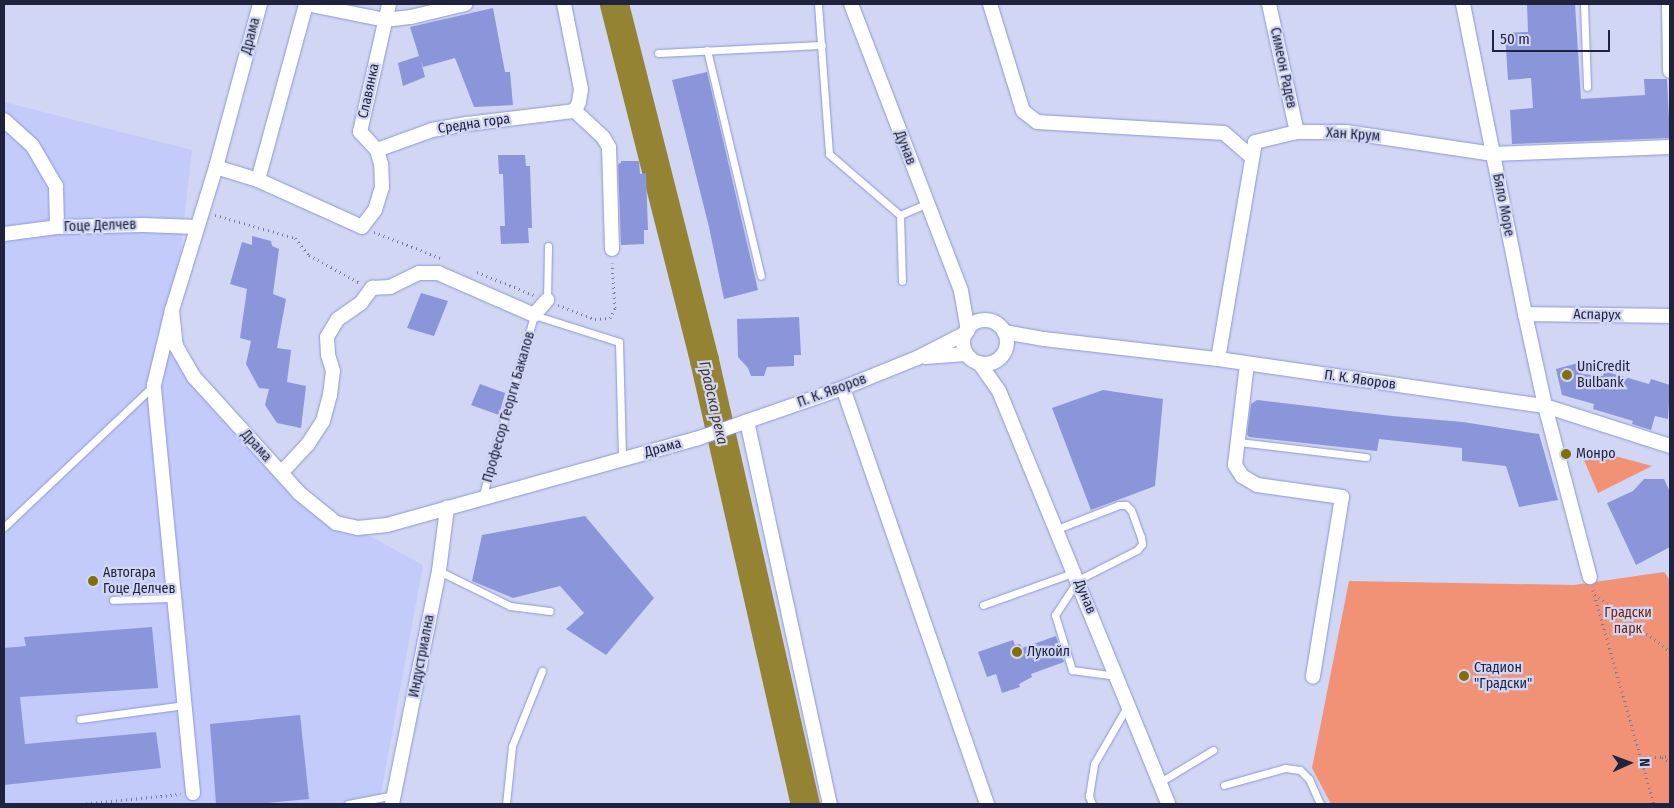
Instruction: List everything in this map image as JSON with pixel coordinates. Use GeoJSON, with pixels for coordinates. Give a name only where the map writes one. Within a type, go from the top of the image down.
{"type":"FeatureCollection","features":[{"type":"Feature","properties":{"kind":"street","name":"Драма"},"geometry":{"type":"LineString","coordinates":[[260,4],[216,167],[201,210],[172,310],[176,346],[194,377],[281,473],[318,509],[336,523],[358,528],[387,525],[696,440]]}},
{"type":"Feature","properties":{"kind":"street"},"geometry":{"type":"LineString","coordinates":[[216,167],[258,180],[306,4],[385,20],[411,17],[465,4]]}},
{"type":"Feature","properties":{"kind":"street","name":"Славянка"},"geometry":{"type":"LineString","coordinates":[[258,180],[362,227],[375,210],[382,187],[381,164],[376,150],[360,132],[389,4]]}},
{"type":"Feature","properties":{"kind":"street"},"geometry":{"type":"LineString","coordinates":[[564,4],[580,89],[579,102],[574,111],[603,137],[609,147],[612,249]]}},
{"type":"Feature","properties":{"kind":"street","name":"Дунав"},"geometry":{"type":"LineString","coordinates":[[851,4],[960,291],[967,331]]}},
{"type":"Feature","properties":{"kind":"street"},"geometry":{"type":"LineString","coordinates":[[991,4],[1023,111],[1037,122],[1224,133],[1252,158]]}},
{"type":"Feature","properties":{"kind":"street","name":"Симеон Радев"},"geometry":{"type":"LineString","coordinates":[[1269,4],[1297,132]]}},
{"type":"Feature","properties":{"kind":"street","name":"Бяло Море"},"geometry":{"type":"LineString","coordinates":[[1463,4],[1545,406],[1590,577]]}},
{"type":"Feature","properties":{"kind":"street"},"geometry":{"type":"LineString","coordinates":[[1669,4],[1670,71]]}},
{"type":"Feature","properties":{"kind":"street","name":"Средна гора"},"geometry":{"type":"LineString","coordinates":[[376,150],[432,130],[574,111]]}},
{"type":"Feature","properties":{"kind":"street"},"geometry":{"type":"LineString","coordinates":[[4,120],[32,145],[44,161],[56,186],[57,227]]}},
{"type":"Feature","properties":{"kind":"street","name":"Хан Крум"},"geometry":{"type":"LineString","coordinates":[[1218,359],[1255,142],[1297,132],[1346,132],[1493,154],[1670,147]]}},
{"type":"Feature","properties":{"kind":"street","name":"Гоце Делчев"},"geometry":{"type":"LineString","coordinates":[[4,234],[57,227],[143,225],[196,227]]}},
{"type":"Feature","properties":{"kind":"street"},"geometry":{"type":"LineString","coordinates":[[281,473],[308,444],[322,421],[330,396],[333,371],[328,355],[327,337],[338,319],[361,303],[372,288],[390,287],[419,273],[438,273],[534,315],[547,300]]}},
{"type":"Feature","properties":{"kind":"street","name":"Дунав"},"geometry":{"type":"LineString","coordinates":[[960,291],[982,321]]}},
{"type":"Feature","properties":{"kind":"street"},"geometry":{"type":"LineString","coordinates":[[172,310],[154,384],[193,793]]}},
{"type":"Feature","properties":{"kind":"street","name":"Аспарух"},"geometry":{"type":"LineString","coordinates":[[1525,314],[1670,316]]}},
{"type":"Feature","properties":{"kind":"street"},"geometry":{"type":"LineString","coordinates":[[982,321],[995,323],[1004,332],[1006,348],[997,361],[991,364],[980,364],[966,354],[964,340],[967,331],[976,322],[982,321]]}},
{"type":"Feature","properties":{"kind":"street","name":"П. К. Яворов"},"geometry":{"type":"LineString","coordinates":[[696,440],[843,388],[917,358],[967,331]]}},
{"type":"Feature","properties":{"kind":"street","name":"П. К. Яворов"},"geometry":{"type":"LineString","coordinates":[[1004,332],[1044,339],[1218,359],[1545,406],[1670,446]]}},
{"type":"Feature","properties":{"kind":"street","name":"П. К. Яворов"},"geometry":{"type":"LineString","coordinates":[[1006,348],[1044,339]]}},
{"type":"Feature","properties":{"kind":"street","name":"П. К. Яворов"},"geometry":{"type":"LineString","coordinates":[[917,358],[966,354]]}},
{"type":"Feature","properties":{"kind":"street","name":"Дунав"},"geometry":{"type":"LineString","coordinates":[[997,361],[1000,391]]}},
{"type":"Feature","properties":{"kind":"street","name":"Дунав"},"geometry":{"type":"LineString","coordinates":[[980,364],[1000,391],[1058,529],[1168,804]]}},
{"type":"Feature","properties":{"kind":"street"},"geometry":{"type":"LineString","coordinates":[[1247,364],[1235,465],[1242,476],[1257,485],[1342,497],[1313,676]]}},
{"type":"Feature","properties":{"kind":"street"},"geometry":{"type":"LineString","coordinates":[[843,388],[987,804]]}},
{"type":"Feature","properties":{"kind":"street"},"geometry":{"type":"LineString","coordinates":[[747,421],[830,804]]}},
{"type":"Feature","properties":{"kind":"street","name":"Индустриална"},"geometry":{"type":"LineString","coordinates":[[394,799],[439,571],[448,508]]}},
{"type":"Feature","properties":{"kind":"lane"},"geometry":{"type":"LineString","coordinates":[[818,4],[829,154],[900,216],[902,281]]}},
{"type":"Feature","properties":{"kind":"lane"},"geometry":{"type":"LineString","coordinates":[[1584,4],[1586,87]]}},
{"type":"Feature","properties":{"kind":"lane"},"geometry":{"type":"LineString","coordinates":[[658,53],[822,45]]}},
{"type":"Feature","properties":{"kind":"lane"},"geometry":{"type":"LineString","coordinates":[[708,50],[761,276]]}},
{"type":"Feature","properties":{"kind":"lane"},"geometry":{"type":"LineString","coordinates":[[900,216],[926,204]]}},
{"type":"Feature","properties":{"kind":"lane"},"geometry":{"type":"LineString","coordinates":[[547,300],[548,246]]}},
{"type":"Feature","properties":{"kind":"lane"},"geometry":{"type":"LineString","coordinates":[[534,315],[619,342],[622,459]]}},
{"type":"Feature","properties":{"kind":"lane","name":"Професор Георги Бакалов"},"geometry":{"type":"LineString","coordinates":[[482,498],[534,315]]}},
{"type":"Feature","properties":{"kind":"lane"},"geometry":{"type":"LineString","coordinates":[[4,527],[154,384]]}},
{"type":"Feature","properties":{"kind":"lane"},"geometry":{"type":"LineString","coordinates":[[1238,442],[1366,457]]}},
{"type":"Feature","properties":{"kind":"lane"},"geometry":{"type":"LineString","coordinates":[[983,605],[1077,576],[1137,550],[1142,544],[1138,528],[1126,505],[1119,505],[1058,529]]}},
{"type":"Feature","properties":{"kind":"lane"},"geometry":{"type":"LineString","coordinates":[[439,571],[510,606],[550,611]]}},
{"type":"Feature","properties":{"kind":"lane"},"geometry":{"type":"LineString","coordinates":[[1077,576],[1055,615],[1072,670],[1117,676]]}},
{"type":"Feature","properties":{"kind":"lane"},"geometry":{"type":"LineString","coordinates":[[113,600],[174,598]]}},
{"type":"Feature","properties":{"kind":"lane"},"geometry":{"type":"LineString","coordinates":[[506,804],[512,746],[542,671]]}},
{"type":"Feature","properties":{"kind":"lane"},"geometry":{"type":"LineString","coordinates":[[80,719],[185,705]]}},
{"type":"Feature","properties":{"kind":"lane"},"geometry":{"type":"LineString","coordinates":[[1092,804],[1089,796],[1094,764],[1128,705]]}},
{"type":"Feature","properties":{"kind":"lane"},"geometry":{"type":"LineString","coordinates":[[1160,782],[1213,750]]}},
{"type":"Feature","properties":{"kind":"lane"},"geometry":{"type":"LineString","coordinates":[[1224,785],[1285,768],[1300,770],[1309,779],[1320,804]]}},
{"type":"Feature","properties":{"kind":"lane"},"geometry":{"type":"LineString","coordinates":[[348,804],[394,799]]}},
{"type":"Feature","properties":{"kind":"path"},"geometry":{"type":"LineString","coordinates":[[201,210],[295,238],[309,255],[354,281],[372,288]]}},
{"type":"Feature","properties":{"kind":"path"},"geometry":{"type":"LineString","coordinates":[[547,300],[595,320],[610,318],[615,308],[612,249]]}},
{"type":"Feature","properties":{"kind":"path"},"geometry":{"type":"LineString","coordinates":[[1590,577],[1654,804]]}},
{"type":"Feature","properties":{"kind":"path"},"geometry":{"type":"LineString","coordinates":[[1594,593],[1670,651]]}},
{"type":"Feature","properties":{"kind":"path"},"geometry":{"type":"LineString","coordinates":[[1640,758],[1670,756]]}},
{"type":"Feature","properties":{"kind":"path"},"geometry":{"type":"LineString","coordinates":[[1661,757],[1670,762]]}},
{"type":"Feature","properties":{"kind":"path"},"geometry":{"type":"LineString","coordinates":[[81,804],[193,793]]}},
{"type":"Feature","properties":{"kind":"shaded area"},"geometry":{"type":"Polygon","coordinates":[[[4,102],[192,150],[170,346],[331,515],[423,565],[379,804],[4,804],[4,102]]]}},
{"type":"Feature","properties":{"kind":"green space"},"geometry":{"type":"Polygon","coordinates":[[[1578,446],[1652,466],[1598,493],[1578,446]]]}},
{"type":"Feature","properties":{"kind":"green space","name":"Стадион \"Градски\""},"geometry":{"type":"Polygon","coordinates":[[[1664,572],[1670,580],[1670,804],[1331,804],[1312,768],[1349,581],[1574,585],[1664,572]]]}},
{"type":"Feature","properties":{"kind":"building"},"geometry":{"type":"Polygon","coordinates":[[[1527,4],[1575,4],[1581,99],[1645,95],[1644,79],[1667,79],[1670,138],[1512,144],[1510,110],[1533,108],[1531,78],[1508,80],[1505,33],[1528,32],[1527,4]]]}},
{"type":"Feature","properties":{"kind":"building"},"geometry":{"type":"Polygon","coordinates":[[[493,8],[505,72],[510,72],[513,105],[474,107],[455,58],[423,67],[420,58],[425,77],[403,86],[398,63],[419,56],[410,27],[493,8]]]}},
{"type":"Feature","properties":{"kind":"building"},"geometry":{"type":"Polygon","coordinates":[[[707,72],[758,290],[724,299],[709,227],[672,80],[707,72]]]}},
{"type":"Feature","properties":{"kind":"building"},"geometry":{"type":"Polygon","coordinates":[[[498,155],[525,155],[526,166],[530,166],[532,228],[528,228],[529,243],[501,244],[500,226],[505,226],[503,174],[499,174],[498,155]]]}},
{"type":"Feature","properties":{"kind":"building"},"geometry":{"type":"Polygon","coordinates":[[[621,161],[639,161],[640,174],[646,173],[648,230],[644,230],[644,244],[621,245],[618,164],[621,161]]]}},
{"type":"Feature","properties":{"kind":"building"},"geometry":{"type":"Polygon","coordinates":[[[252,236],[271,241],[272,246],[279,249],[273,294],[286,299],[277,348],[291,350],[287,382],[306,386],[301,428],[277,423],[265,405],[269,389],[259,388],[246,364],[251,341],[240,338],[247,289],[230,284],[242,242],[252,245],[252,236]]]}},
{"type":"Feature","properties":{"kind":"building"},"geometry":{"type":"Polygon","coordinates":[[[421,293],[448,301],[434,336],[407,328],[421,293]]]}},
{"type":"Feature","properties":{"kind":"building"},"geometry":{"type":"Polygon","coordinates":[[[799,317],[801,355],[794,355],[794,366],[767,367],[764,376],[751,376],[748,368],[738,357],[737,319],[799,317]]]}},
{"type":"Feature","properties":{"kind":"building"},"geometry":{"type":"Polygon","coordinates":[[[1578,363],[1582,374],[1603,376],[1604,371],[1649,384],[1651,379],[1670,385],[1668,419],[1655,416],[1651,430],[1632,424],[1633,421],[1593,409],[1594,404],[1562,395],[1556,369],[1578,363]]]}},
{"type":"Feature","properties":{"kind":"building"},"geometry":{"type":"Polygon","coordinates":[[[480,384],[505,393],[499,415],[471,405],[480,384]]]}},
{"type":"Feature","properties":{"kind":"building"},"geometry":{"type":"Polygon","coordinates":[[[1103,390],[1163,399],[1155,486],[1091,510],[1052,408],[1103,390]]]}},
{"type":"Feature","properties":{"kind":"building"},"geometry":{"type":"Polygon","coordinates":[[[1257,400],[1392,416],[1463,422],[1539,434],[1558,500],[1519,507],[1506,466],[1462,461],[1462,448],[1379,439],[1377,451],[1249,437],[1247,434],[1251,404],[1257,400]]]}},
{"type":"Feature","properties":{"kind":"building"},"geometry":{"type":"Polygon","coordinates":[[[1644,479],[1664,479],[1670,492],[1670,547],[1636,565],[1607,503],[1633,491],[1644,479]]]}},
{"type":"Feature","properties":{"kind":"building"},"geometry":{"type":"Polygon","coordinates":[[[585,516],[654,598],[606,655],[566,629],[584,613],[560,586],[513,598],[472,581],[482,535],[585,516]]]}},
{"type":"Feature","properties":{"kind":"building"},"geometry":{"type":"Polygon","coordinates":[[[152,627],[158,688],[20,697],[25,744],[156,732],[161,768],[4,785],[4,648],[26,646],[24,637],[152,627]]]}},
{"type":"Feature","properties":{"kind":"building"},"geometry":{"type":"Polygon","coordinates":[[[1056,636],[1064,662],[1031,674],[1032,677],[1019,684],[1020,687],[1002,693],[996,674],[987,677],[978,652],[1013,640],[1015,645],[1020,644],[1022,648],[1056,636]]]}},
{"type":"Feature","properties":{"kind":"building"},"geometry":{"type":"Polygon","coordinates":[[[300,715],[309,799],[256,804],[216,804],[210,724],[300,715]]]}},
{"type":"Feature","properties":{"kind":"waterway","name":"Градска река"},"geometry":{"type":"LineString","coordinates":[[614,4],[704,360],[805,804]]}},
{"type":"Feature","properties":{"kind":"place","name":"UniCredit Bulbank"},"geometry":{"type":"Point","coordinates":[1567,375]}},
{"type":"Feature","properties":{"kind":"place","name":"Монро"},"geometry":{"type":"Point","coordinates":[1566,454]}},
{"type":"Feature","properties":{"kind":"place","name":"Автогара Гоце Делчев"},"geometry":{"type":"Point","coordinates":[93,581]}},
{"type":"Feature","properties":{"kind":"place","name":"Лукойл"},"geometry":{"type":"Point","coordinates":[1017,652]}},
{"type":"Feature","properties":{"kind":"place","name":"Стадион \"Градски\""},"geometry":{"type":"Point","coordinates":[1464,676]}},
{"type":"Feature","properties":{"kind":"park label","name":"Градски парк"},"geometry":{"type":"Point","coordinates":[1628,622]}}]}
